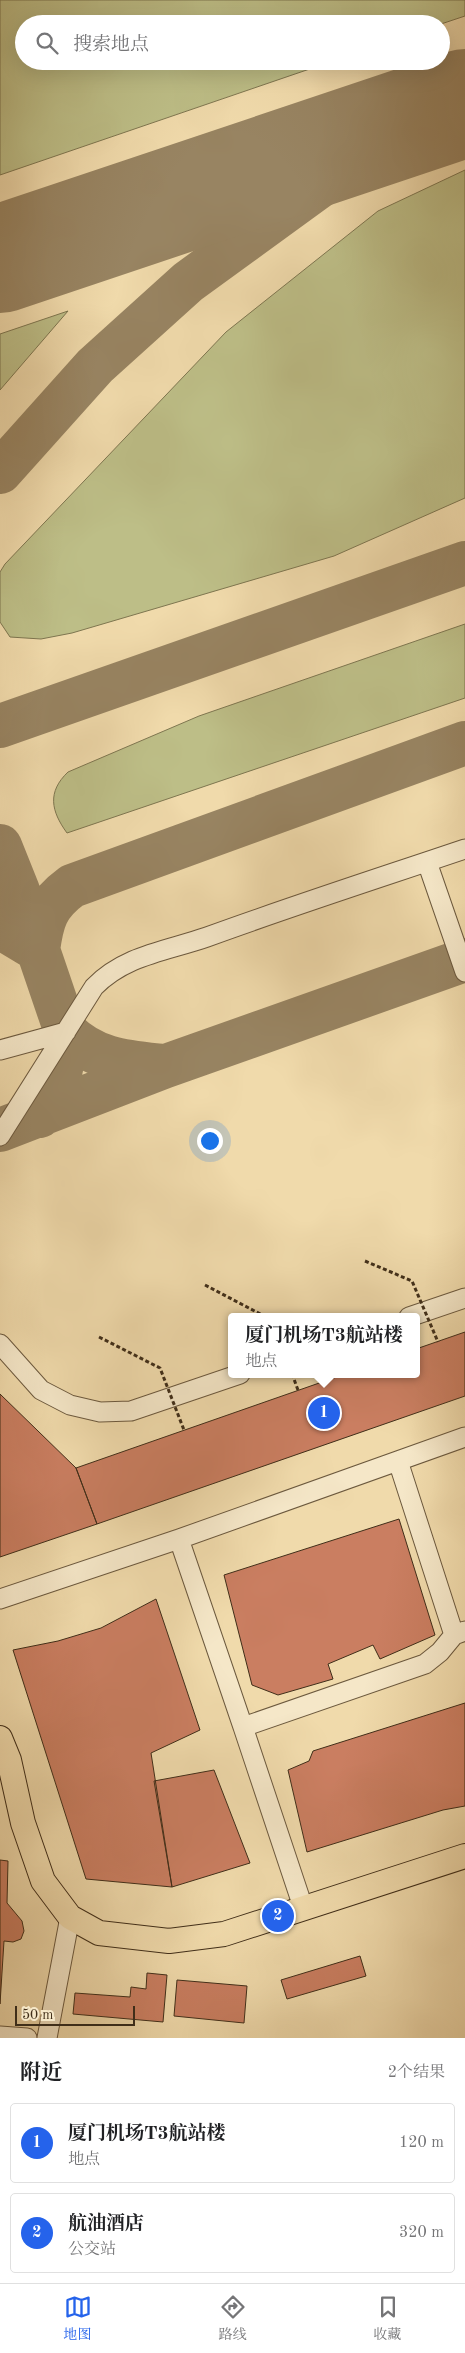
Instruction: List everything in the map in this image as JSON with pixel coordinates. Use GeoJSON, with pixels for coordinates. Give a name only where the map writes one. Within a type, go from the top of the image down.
{"type":"FeatureCollection","features":[{"type":"Feature","properties":{"kind":"main road"},"geometry":{"type":"LineString","coordinates":[[0,1738],[9,1760],[8,1791],[23,1823],[43,1881],[70,1917],[99,1933],[169,1941],[224,1934],[465,1856]]}},
{"type":"Feature","properties":{"kind":"street"},"geometry":{"type":"LineString","coordinates":[[0,1136],[94,987],[107,974],[130,960],[201,939],[465,849]]}},
{"type":"Feature","properties":{"kind":"street"},"geometry":{"type":"LineString","coordinates":[[427,862],[465,972]]}},
{"type":"Feature","properties":{"kind":"street"},"geometry":{"type":"LineString","coordinates":[[0,1050],[66,1032]]}},
{"type":"Feature","properties":{"kind":"street"},"geometry":{"type":"LineString","coordinates":[[420,1313],[465,1298]]}},
{"type":"Feature","properties":{"kind":"street"},"geometry":{"type":"LineString","coordinates":[[0,1344],[41,1390],[70,1405],[100,1412],[132,1411],[228,1378]]}},
{"type":"Feature","properties":{"kind":"street"},"geometry":{"type":"LineString","coordinates":[[0,1599],[180,1538],[465,1437]]}},
{"type":"Feature","properties":{"kind":"street"},"geometry":{"type":"LineString","coordinates":[[243,1726],[425,1664],[459,1633],[398,1462]]}},
{"type":"Feature","properties":{"kind":"street"},"geometry":{"type":"LineString","coordinates":[[180,1538],[304,1907]]}},
{"type":"Feature","properties":{"kind":"street"},"geometry":{"type":"LineString","coordinates":[[47,2038],[70,1917]]}},
{"type":"Feature","properties":{"kind":"street"},"geometry":{"type":"LineString","coordinates":[[0,2036],[27,2038]]}},
{"type":"Feature","properties":{"kind":"path"},"geometry":{"type":"LineString","coordinates":[[365,1261],[412,1281],[438,1342]]}},
{"type":"Feature","properties":{"kind":"path"},"geometry":{"type":"LineString","coordinates":[[205,1286],[258,1313]]}},
{"type":"Feature","properties":{"kind":"path"},"geometry":{"type":"LineString","coordinates":[[99,1337],[160,1368],[184,1430]]}},
{"type":"Feature","properties":{"kind":"path"},"geometry":{"type":"LineString","coordinates":[[294,1378],[298,1390]]}},
{"type":"Feature","properties":{"kind":"green space"},"geometry":{"type":"Polygon","coordinates":[[[0,0],[465,0],[465,16],[450,21],[450,15],[15,15],[15,70],[307,70],[0,175],[0,0]]]}},
{"type":"Feature","properties":{"kind":"green space"},"geometry":{"type":"Polygon","coordinates":[[[465,170],[465,498],[334,556],[72,633],[41,639],[10,637],[0,622],[0,572],[5,564],[226,332],[378,211],[465,170]]]}},
{"type":"Feature","properties":{"kind":"green space"},"geometry":{"type":"Polygon","coordinates":[[[68,311],[0,390],[0,334],[68,311]]]}},
{"type":"Feature","properties":{"kind":"green space"},"geometry":{"type":"Polygon","coordinates":[[[465,624],[465,698],[67,833],[57,817],[54,794],[61,779],[68,772],[199,716],[465,624]]]}},
{"type":"Feature","properties":{"kind":"building"},"geometry":{"type":"Polygon","coordinates":[[[465,1332],[465,1396],[97,1524],[76,1468],[334,1378],[420,1378],[420,1348],[465,1332]]]}},
{"type":"Feature","properties":{"kind":"building"},"geometry":{"type":"Polygon","coordinates":[[[0,1394],[76,1468],[97,1524],[0,1557],[0,1394]]]}},
{"type":"Feature","properties":{"kind":"building"},"geometry":{"type":"Polygon","coordinates":[[[399,1519],[435,1635],[380,1659],[373,1645],[328,1664],[333,1679],[278,1695],[252,1685],[224,1575],[399,1519]]]}},
{"type":"Feature","properties":{"kind":"building"},"geometry":{"type":"Polygon","coordinates":[[[156,1599],[200,1730],[151,1753],[172,1887],[86,1879],[13,1650],[58,1641],[101,1628],[156,1599]]]}},
{"type":"Feature","properties":{"kind":"building"},"geometry":{"type":"Polygon","coordinates":[[[465,1703],[465,1806],[443,1810],[307,1852],[288,1770],[309,1761],[313,1751],[465,1703]]]}},
{"type":"Feature","properties":{"kind":"building"},"geometry":{"type":"Polygon","coordinates":[[[214,1770],[250,1863],[172,1887],[154,1781],[214,1770]]]}},
{"type":"Feature","properties":{"kind":"building"},"geometry":{"type":"Polygon","coordinates":[[[0,1860],[8,1861],[7,1903],[22,1921],[24,1931],[21,1939],[13,1942],[4,1941],[0,2004],[0,1860]]]}},
{"type":"Feature","properties":{"kind":"building"},"geometry":{"type":"Polygon","coordinates":[[[360,1956],[366,1976],[287,1999],[281,1980],[360,1956]]]}},
{"type":"Feature","properties":{"kind":"building"},"geometry":{"type":"Polygon","coordinates":[[[147,1973],[167,1975],[163,2022],[73,2014],[75,1993],[130,1997],[131,1987],[146,1989],[147,1973]]]}},
{"type":"Feature","properties":{"kind":"building"},"geometry":{"type":"Polygon","coordinates":[[[177,1980],[247,1986],[244,2023],[174,2016],[177,1980]]]}},
{"type":"Feature","properties":{"kind":"taxiway"},"geometry":{"type":"LineString","coordinates":[[0,472],[95,366],[188,282],[331,178],[376,152],[465,110]]}},
{"type":"Feature","properties":{"kind":"taxiway"},"geometry":{"type":"LineString","coordinates":[[0,726],[465,563]]}},
{"type":"Feature","properties":{"kind":"taxiway"},"geometry":{"type":"LineString","coordinates":[[0,927],[38,950],[41,930],[47,914],[56,900],[72,886],[465,743]]}},
{"type":"Feature","properties":{"kind":"taxiway"},"geometry":{"type":"LineString","coordinates":[[0,846],[18,891],[66,1032]]}},
{"type":"Feature","properties":{"kind":"taxiway"},"geometry":{"type":"LineString","coordinates":[[0,1130],[166,1066],[465,960]]}},
{"type":"Feature","properties":{"kind":"taxiway"},"geometry":{"type":"LineString","coordinates":[[40,1116],[56,1086],[66,1032],[88,1049],[99,1054],[123,1061],[163,1066]]}},
{"type":"Feature","properties":{"kind":"runway"},"geometry":{"type":"LineString","coordinates":[[0,259],[465,103]]}},
{"type":"Feature","properties":{"kind":"place","name":"厦门机场T3航站楼"},"geometry":{"type":"Point","coordinates":[324,1413]}},
{"type":"Feature","properties":{"kind":"place","name":"航油酒店"},"geometry":{"type":"Point","coordinates":[278,1916]}}]}
